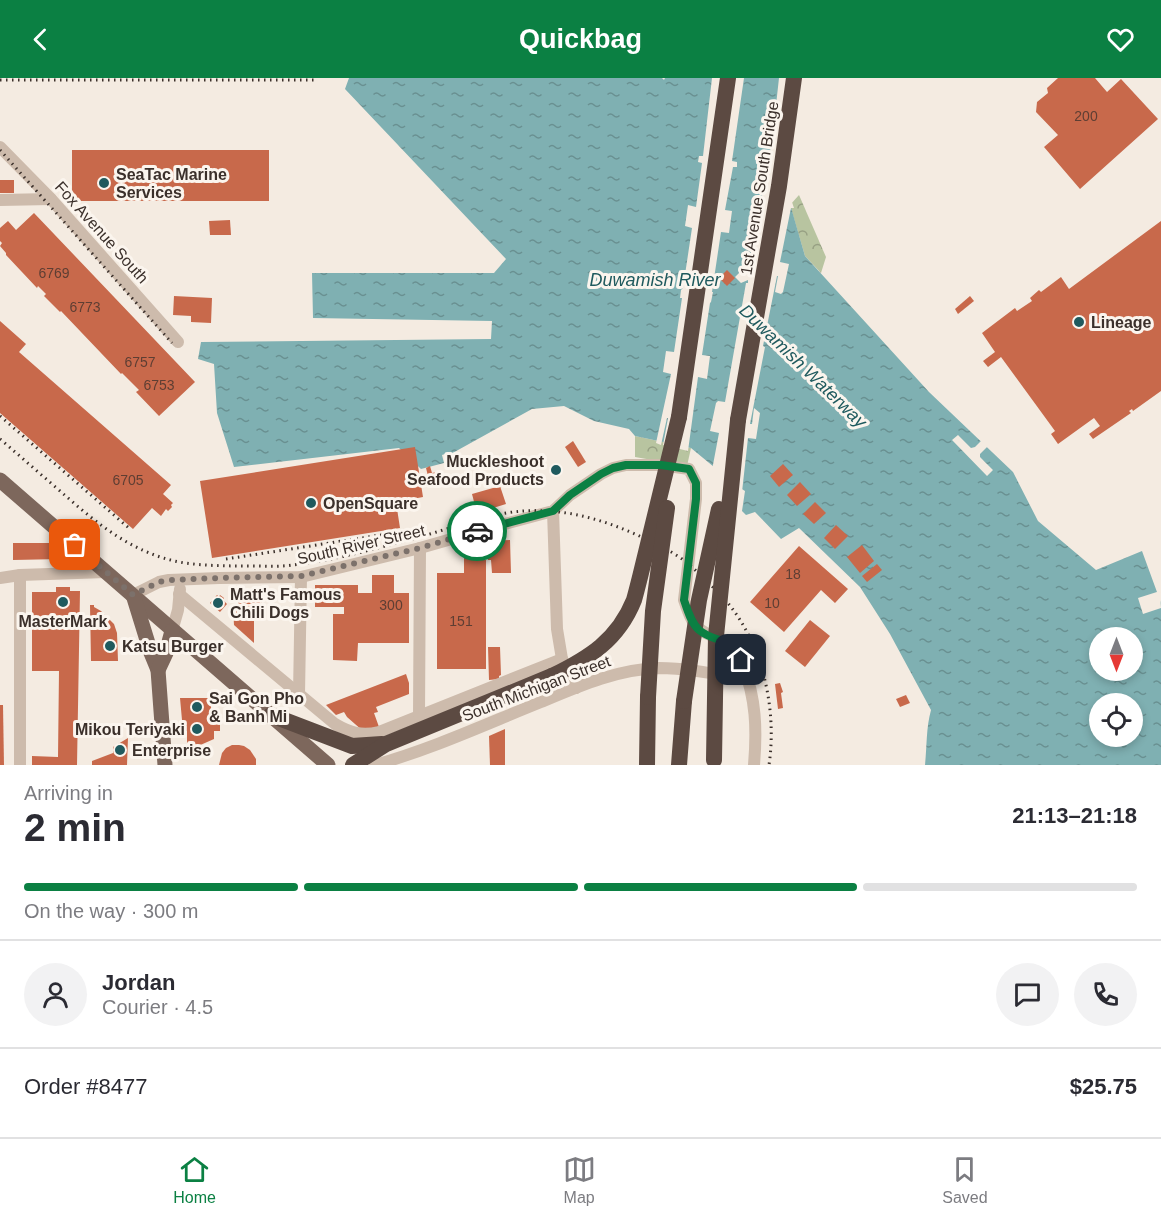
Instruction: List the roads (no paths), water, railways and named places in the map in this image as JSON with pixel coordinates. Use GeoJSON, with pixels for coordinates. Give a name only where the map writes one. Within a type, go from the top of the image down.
{"type":"FeatureCollection","features":[{"type":"Feature","properties":{"kind":"highway"},"geometry":{"type":"LineString","coordinates":[[647,765],[653,611],[728,78]]}},
{"type":"Feature","properties":{"kind":"highway","name":"1st Avenue South Bridge"},"geometry":{"type":"LineString","coordinates":[[679,765],[686,685],[699,600],[738,420],[779,186],[794,78]]}},
{"type":"Feature","properties":{"kind":"highway"},"geometry":{"type":"LineString","coordinates":[[354,765],[386,744],[581,662],[605,643],[625,618],[634,600],[679,417]]}},
{"type":"Feature","properties":{"kind":"highway"},"geometry":{"type":"LineString","coordinates":[[714,763],[716,636],[738,420]]}},
{"type":"Feature","properties":{"kind":"highway"},"geometry":{"type":"LineString","coordinates":[[271,715],[352,746],[386,744]]}},
{"type":"Feature","properties":{"kind":"main road"},"geometry":{"type":"LineString","coordinates":[[0,480],[328,765]]}},
{"type":"Feature","properties":{"kind":"main road"},"geometry":{"type":"LineString","coordinates":[[133,595],[158,670],[165,765]]}},
{"type":"Feature","properties":{"kind":"main road"},"geometry":{"type":"LineString","coordinates":[[158,670],[166,654],[172,631]]}},
{"type":"Feature","properties":{"kind":"street","name":"Fox Avenue South"},"geometry":{"type":"LineString","coordinates":[[0,147],[51,200],[178,342]]}},
{"type":"Feature","properties":{"kind":"street"},"geometry":{"type":"LineString","coordinates":[[0,200],[51,200]]}},
{"type":"Feature","properties":{"kind":"street","name":"South River Street"},"geometry":{"type":"LineString","coordinates":[[133,595],[159,582],[183,579],[301,576],[420,548],[553,511],[570,495],[613,468],[626,465],[661,465],[689,469],[696,483],[684,600],[689,613],[697,629],[732,646],[749,680]]}},
{"type":"Feature","properties":{"kind":"street"},"geometry":{"type":"LineString","coordinates":[[553,511],[556,616],[562,659],[576,688]]}},
{"type":"Feature","properties":{"kind":"street"},"geometry":{"type":"LineString","coordinates":[[419,716],[420,548]]}},
{"type":"Feature","properties":{"kind":"street"},"geometry":{"type":"LineString","coordinates":[[0,578],[20,575],[106,572]]}},
{"type":"Feature","properties":{"kind":"street"},"geometry":{"type":"LineString","coordinates":[[20,575],[20,765]]}},
{"type":"Feature","properties":{"kind":"street"},"geometry":{"type":"LineString","coordinates":[[298,694],[301,576]]}},
{"type":"Feature","properties":{"kind":"street"},"geometry":{"type":"LineString","coordinates":[[172,631],[183,579]]}},
{"type":"Feature","properties":{"kind":"street"},"geometry":{"type":"LineString","coordinates":[[179,594],[298,694]]}},
{"type":"Feature","properties":{"kind":"street","name":"South Michigan Street"},"geometry":{"type":"LineString","coordinates":[[298,694],[346,731],[366,735],[379,732],[562,659]]}},
{"type":"Feature","properties":{"kind":"street","name":"South Michigan Street"},"geometry":{"type":"LineString","coordinates":[[375,765],[459,735],[576,688],[631,671],[658,668],[679,669],[749,680]]}},
{"type":"Feature","properties":{"kind":"street"},"geometry":{"type":"LineString","coordinates":[[749,680],[755,721],[754,765]]}},
{"type":"Feature","properties":{"kind":"water","name":"Duwamish River"},"geometry":{"type":"Polygon","coordinates":[[[349,78],[662,78],[664,80],[665,78],[799,78],[786,190],[805,256],[929,392],[1013,472],[1038,521],[1096,570],[1142,551],[1161,603],[1161,765],[925,765],[927,730],[931,710],[890,634],[860,587],[799,528],[781,539],[755,512],[746,515],[742,511],[745,491],[691,448],[635,436],[629,429],[594,421],[564,406],[532,409],[449,455],[442,455],[444,463],[421,469],[399,448],[234,467],[217,413],[214,364],[198,359],[201,342],[491,339],[492,321],[313,318],[312,273],[494,273],[506,259],[345,89],[349,78]]]}},
{"type":"Feature","properties":{"kind":"railway"},"geometry":{"type":"LineString","coordinates":[[0,80],[317,80]]}},
{"type":"Feature","properties":{"kind":"railway"},"geometry":{"type":"LineString","coordinates":[[0,150],[172,343]]}},
{"type":"Feature","properties":{"kind":"railway"},"geometry":{"type":"LineString","coordinates":[[0,416],[130,529]]}},
{"type":"Feature","properties":{"kind":"railway"},"geometry":{"type":"LineString","coordinates":[[0,439],[87,514],[117,536],[149,553],[185,563],[219,566],[287,566],[307,563],[367,551],[506,513],[525,511],[579,515],[631,532],[686,562],[731,606],[744,626],[762,670],[768,694],[771,718],[769,765]]}},
{"type":"Feature","properties":{"kind":"railway"},"geometry":{"type":"LineString","coordinates":[[226,559],[381,535],[406,535]]}},
{"type":"Feature","properties":{"kind":"place","name":"SeaTac Marine Services"},"geometry":{"type":"Point","coordinates":[104,183]}},
{"type":"Feature","properties":{"kind":"place","name":"Lineage"},"geometry":{"type":"Point","coordinates":[1079,322]}},
{"type":"Feature","properties":{"kind":"place","name":"Muckleshoot Seafood Products"},"geometry":{"type":"Point","coordinates":[556,470]}},
{"type":"Feature","properties":{"kind":"place","name":"OpenSquare"},"geometry":{"type":"Point","coordinates":[311,503]}},
{"type":"Feature","properties":{"kind":"place","name":"MasterMark"},"geometry":{"type":"Point","coordinates":[63,602]}},
{"type":"Feature","properties":{"kind":"place","name":"Matt's Famous Chili Dogs"},"geometry":{"type":"Point","coordinates":[218,603]}},
{"type":"Feature","properties":{"kind":"place","name":"Katsu Burger"},"geometry":{"type":"Point","coordinates":[110,646]}},
{"type":"Feature","properties":{"kind":"place","name":"Sai Gon Pho & Banh Mi"},"geometry":{"type":"Point","coordinates":[197,707]}},
{"type":"Feature","properties":{"kind":"place","name":"Mikou Teriyaki"},"geometry":{"type":"Point","coordinates":[197,729]}},
{"type":"Feature","properties":{"kind":"place","name":"Enterprise"},"geometry":{"type":"Point","coordinates":[120,750]}},
{"type":"Feature","properties":{"kind":"water label","name":"Duwamish Waterway"},"geometry":{"type":"Point","coordinates":[803,366]}}]}
